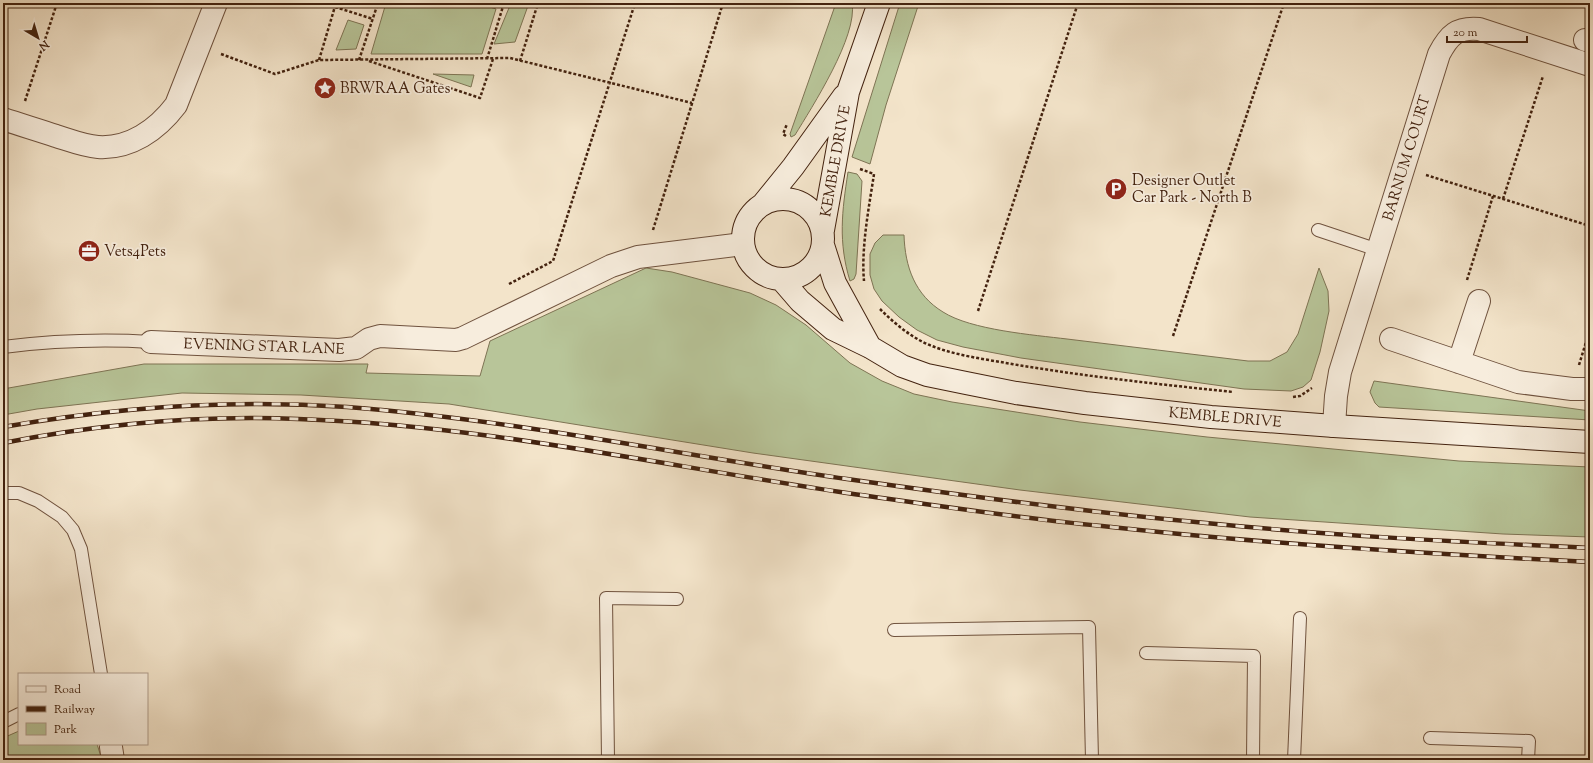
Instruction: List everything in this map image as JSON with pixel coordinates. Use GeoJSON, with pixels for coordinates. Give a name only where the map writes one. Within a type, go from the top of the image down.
{"type":"FeatureCollection","features":[{"type":"Feature","properties":{"kind":"street"},"geometry":{"type":"LineString","coordinates":[[10,122],[81,144],[98,146],[126,143],[140,138],[153,130],[168,116],[176,105],[216,3]]}},
{"type":"Feature","properties":{"kind":"street","name":"KEMBLE DRIVE"},"geometry":{"type":"LineString","coordinates":[[870,347],[835,283],[823,237],[834,163],[848,92],[879,3]]}},
{"type":"Feature","properties":{"kind":"street","name":"BARNUM COURT"},"geometry":{"type":"LineString","coordinates":[[1334,426],[1336,396],[1340,372],[1439,54],[1446,40],[1456,32],[1468,28],[1479,29],[1590,65]]}},
{"type":"Feature","properties":{"kind":"street","name":"KEMBLE DRIVE"},"geometry":{"type":"LineString","coordinates":[[763,204],[806,150],[848,92]]}},
{"type":"Feature","properties":{"kind":"street"},"geometry":{"type":"LineString","coordinates":[[775,199],[789,199],[801,203],[812,210],[816,216],[823,237],[818,260],[804,274],[781,279],[765,275],[754,268],[746,257],[743,244],[744,228],[751,214],[763,204],[775,199]]}},
{"type":"Feature","properties":{"kind":"street","name":"EVENING STAR LANE"},"geometry":{"type":"LineString","coordinates":[[151,342],[339,350],[356,348],[369,339],[380,336],[456,340],[470,335],[612,266],[645,256],[743,244]]}},
{"type":"Feature","properties":{"kind":"street","name":"KEMBLE DRIVE"},"geometry":{"type":"LineString","coordinates":[[781,279],[800,301],[832,329],[870,347],[902,366],[927,375],[1016,393],[1085,403],[1203,416],[1590,442]]}},
{"type":"Feature","properties":{"kind":"street"},"geometry":{"type":"LineString","coordinates":[[1459,362],[1479,301]]}},
{"type":"Feature","properties":{"kind":"street"},"geometry":{"type":"LineString","coordinates":[[1391,339],[1518,382],[1581,389]]}},
{"type":"Feature","properties":{"kind":"lane"},"geometry":{"type":"LineString","coordinates":[[1318,230],[1378,250]]}},
{"type":"Feature","properties":{"kind":"lane","name":"EVENING STAR LANE"},"geometry":{"type":"LineString","coordinates":[[3,347],[25,344],[101,341],[151,342]]}},
{"type":"Feature","properties":{"kind":"lane"},"geometry":{"type":"LineString","coordinates":[[3,493],[19,493],[38,500],[62,517],[73,530],[81,549],[98,672]]}},
{"type":"Feature","properties":{"kind":"lane"},"geometry":{"type":"LineString","coordinates":[[608,760],[606,598],[678,599]]}},
{"type":"Feature","properties":{"kind":"lane"},"geometry":{"type":"LineString","coordinates":[[1294,760],[1300,618]]}},
{"type":"Feature","properties":{"kind":"lane"},"geometry":{"type":"LineString","coordinates":[[894,630],[1089,627],[1092,760]]}},
{"type":"Feature","properties":{"kind":"lane"},"geometry":{"type":"LineString","coordinates":[[1146,653],[1254,656],[1253,760]]}},
{"type":"Feature","properties":{"kind":"lane"},"geometry":{"type":"LineString","coordinates":[[3,722],[18,714]]}},
{"type":"Feature","properties":{"kind":"lane"},"geometry":{"type":"LineString","coordinates":[[1430,738],[1529,741],[1528,760]]}},
{"type":"Feature","properties":{"kind":"path"},"geometry":{"type":"LineString","coordinates":[[10,122],[57,3]]}},
{"type":"Feature","properties":{"kind":"path"},"geometry":{"type":"LineString","coordinates":[[318,60],[336,3]]}},
{"type":"Feature","properties":{"kind":"path"},"geometry":{"type":"LineString","coordinates":[[359,60],[378,3]]}},
{"type":"Feature","properties":{"kind":"path"},"geometry":{"type":"LineString","coordinates":[[487,59],[504,3]]}},
{"type":"Feature","properties":{"kind":"path"},"geometry":{"type":"LineString","coordinates":[[520,61],[538,3]]}},
{"type":"Feature","properties":{"kind":"path"},"geometry":{"type":"LineString","coordinates":[[509,284],[552,261],[635,3]]}},
{"type":"Feature","properties":{"kind":"path"},"geometry":{"type":"LineString","coordinates":[[645,256],[723,3]]}},
{"type":"Feature","properties":{"kind":"path"},"geometry":{"type":"LineString","coordinates":[[978,311],[1078,3]]}},
{"type":"Feature","properties":{"kind":"path"},"geometry":{"type":"LineString","coordinates":[[1173,336],[1284,3]]}},
{"type":"Feature","properties":{"kind":"path"},"geometry":{"type":"LineString","coordinates":[[335,7],[373,19]]}},
{"type":"Feature","properties":{"kind":"path"},"geometry":{"type":"LineString","coordinates":[[200,47],[276,74],[318,60],[510,58],[692,103]]}},
{"type":"Feature","properties":{"kind":"path"},"geometry":{"type":"LineString","coordinates":[[366,60],[480,98],[493,59]]}},
{"type":"Feature","properties":{"kind":"path"},"geometry":{"type":"LineString","coordinates":[[1503,199],[1543,74]]}},
{"type":"Feature","properties":{"kind":"path"},"geometry":{"type":"LineString","coordinates":[[788,124],[783,134],[806,150]]}},
{"type":"Feature","properties":{"kind":"path"},"geometry":{"type":"LineString","coordinates":[[834,163],[858,168],[874,174],[865,248],[863,271],[864,283]]}},
{"type":"Feature","properties":{"kind":"path"},"geometry":{"type":"LineString","coordinates":[[1403,168],[1590,226]]}},
{"type":"Feature","properties":{"kind":"path"},"geometry":{"type":"LineString","coordinates":[[878,308],[905,331],[921,341],[969,356],[1051,370],[1234,392]]}},
{"type":"Feature","properties":{"kind":"path"},"geometry":{"type":"LineString","coordinates":[[1581,389],[1590,329]]}},
{"type":"Feature","properties":{"kind":"path"},"geometry":{"type":"LineString","coordinates":[[1290,397],[1300,396],[1314,386]]}},
{"type":"Feature","properties":{"kind":"green space"},"geometry":{"type":"Polygon","coordinates":[[[386,3],[478,3],[496,9],[482,54],[371,54],[386,3]]]}},
{"type":"Feature","properties":{"kind":"green space"},"geometry":{"type":"Polygon","coordinates":[[[511,3],[529,3],[515,42],[494,44],[511,3]]]}},
{"type":"Feature","properties":{"kind":"green space"},"geometry":{"type":"Polygon","coordinates":[[[836,3],[852,3],[852,17],[848,34],[841,52],[822,90],[795,135],[791,137],[790,134],[836,3]]]}},
{"type":"Feature","properties":{"kind":"green space"},"geometry":{"type":"Polygon","coordinates":[[[900,3],[919,3],[886,105],[870,164],[852,157],[900,3]]]}},
{"type":"Feature","properties":{"kind":"green space"},"geometry":{"type":"Polygon","coordinates":[[[348,20],[364,25],[356,49],[336,50],[348,20]]]}},
{"type":"Feature","properties":{"kind":"green space"},"geometry":{"type":"Polygon","coordinates":[[[433,74],[474,75],[471,87],[433,74]]]}},
{"type":"Feature","properties":{"kind":"green space"},"geometry":{"type":"Polygon","coordinates":[[[848,172],[857,174],[862,181],[856,274],[854,279],[850,281],[846,267],[842,226],[848,172]]]}},
{"type":"Feature","properties":{"kind":"green space"},"geometry":{"type":"Polygon","coordinates":[[[883,235],[904,235],[909,269],[913,279],[925,297],[933,305],[955,318],[1003,331],[1248,361],[1270,361],[1287,352],[1298,334],[1319,268],[1328,291],[1329,311],[1320,352],[1311,380],[1303,387],[1291,391],[1244,389],[1021,358],[963,347],[937,340],[917,330],[899,317],[882,301],[874,289],[870,275],[870,254],[875,243],[883,235]]]}},
{"type":"Feature","properties":{"kind":"green space"},"geometry":{"type":"Polygon","coordinates":[[[646,268],[672,272],[750,293],[776,305],[806,325],[850,363],[882,381],[914,394],[952,402],[1080,422],[1207,437],[1459,461],[1590,467],[1590,537],[1503,534],[1250,517],[1020,490],[753,453],[449,404],[301,395],[182,393],[37,409],[3,415],[3,389],[144,364],[368,364],[366,373],[480,376],[490,341],[646,268]]]}},
{"type":"Feature","properties":{"kind":"green space"},"geometry":{"type":"Polygon","coordinates":[[[1374,381],[1590,411],[1590,420],[1379,407],[1375,403],[1370,392],[1374,381]]]}},
{"type":"Feature","properties":{"kind":"green space"},"geometry":{"type":"Polygon","coordinates":[[[18,731],[18,745],[97,745],[102,760],[68,760],[61,757],[46,757],[33,758],[29,760],[3,760],[3,738],[18,731]]]}},
{"type":"Feature","properties":{"kind":"railway"},"geometry":{"type":"LineString","coordinates":[[3,427],[88,414],[174,406],[261,404],[347,407],[473,420],[784,470],[1071,509],[1254,528],[1446,541],[1590,548]]}},
{"type":"Feature","properties":{"kind":"railway"},"geometry":{"type":"LineString","coordinates":[[3,443],[40,436],[150,422],[224,418],[261,418],[367,423],[436,429],[505,438],[847,493],[1038,519],[1285,543],[1468,556],[1590,562]]}},
{"type":"Feature","properties":{"kind":"place","name":"BRWRAA Gates"},"geometry":{"type":"Point","coordinates":[325,88]}},
{"type":"Feature","properties":{"kind":"place","name":"Designer Outlet Car Park - North B"},"geometry":{"type":"Point","coordinates":[1116,189]}},
{"type":"Feature","properties":{"kind":"place","name":"Vets4Pets"},"geometry":{"type":"Point","coordinates":[89,251]}}]}
